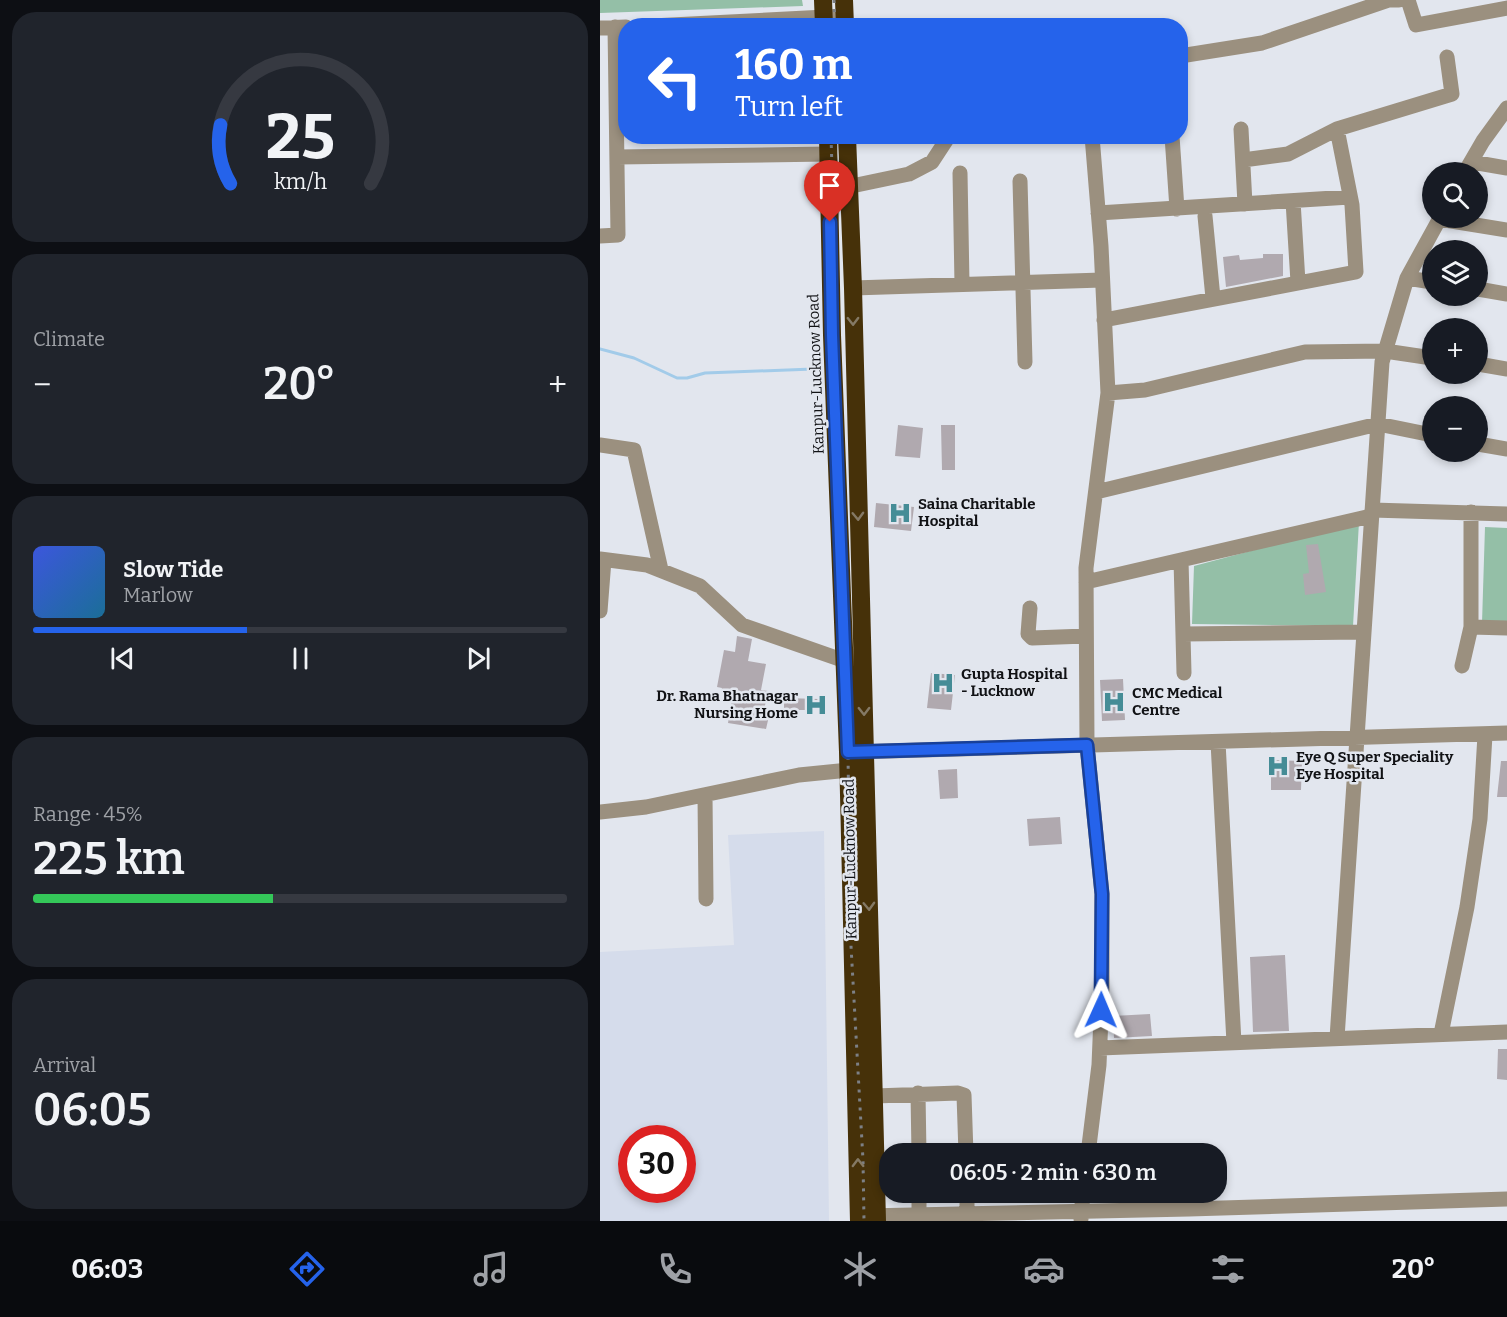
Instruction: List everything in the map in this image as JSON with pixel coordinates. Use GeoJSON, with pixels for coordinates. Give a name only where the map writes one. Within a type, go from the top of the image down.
{"type":"FeatureCollection","features":[{"type":"Feature","properties":{"kind":"highway","name":"Kanpur-Lucknow Road"},"geometry":{"type":"LineString","coordinates":[[847,144],[853,288],[854,758],[868,1218]]}},
{"type":"Feature","properties":{"kind":"highway","name":"Kanpur-Lucknow Road"},"geometry":{"type":"LineString","coordinates":[[828,145],[832,335],[845,661],[854,758],[875,1096],[868,1218]]}},
{"type":"Feature","properties":{"kind":"street"},"geometry":{"type":"LineString","coordinates":[[1188,55],[1262,43],[1389,0],[1399,0]]}},
{"type":"Feature","properties":{"kind":"street"},"geometry":{"type":"LineString","coordinates":[[1408,0],[1416,25],[1507,8]]}},
{"type":"Feature","properties":{"kind":"street"},"geometry":{"type":"LineString","coordinates":[[767,18],[845,14]]}},
{"type":"Feature","properties":{"kind":"street"},"geometry":{"type":"LineString","coordinates":[[600,236],[618,235],[613,27]]}},
{"type":"Feature","properties":{"kind":"street"},"geometry":{"type":"LineString","coordinates":[[1243,160],[1288,154],[1337,129],[1452,94],[1447,57]]}},
{"type":"Feature","properties":{"kind":"street"},"geometry":{"type":"LineString","coordinates":[[1471,162],[1507,108]]}},
{"type":"Feature","properties":{"kind":"street"},"geometry":{"type":"LineString","coordinates":[[1241,129],[1245,204]]}},
{"type":"Feature","properties":{"kind":"street"},"geometry":{"type":"LineString","coordinates":[[1104,320],[1356,272],[1350,197],[1337,129]]}},
{"type":"Feature","properties":{"kind":"street"},"geometry":{"type":"LineString","coordinates":[[847,187],[909,174],[932,162],[944,144]]}},
{"type":"Feature","properties":{"kind":"street"},"geometry":{"type":"LineString","coordinates":[[1089,1143],[1100,1048],[1102,894],[1087,745],[1086,567],[1108,393],[1093,144]]}},
{"type":"Feature","properties":{"kind":"street"},"geometry":{"type":"LineString","coordinates":[[1173,144],[1177,209]]}},
{"type":"Feature","properties":{"kind":"street"},"geometry":{"type":"LineString","coordinates":[[617,157],[828,145]]}},
{"type":"Feature","properties":{"kind":"street"},"geometry":{"type":"LineString","coordinates":[[1488,168],[1507,168]]}},
{"type":"Feature","properties":{"kind":"street"},"geometry":{"type":"LineString","coordinates":[[960,172],[962,284]]}},
{"type":"Feature","properties":{"kind":"street"},"geometry":{"type":"LineString","coordinates":[[1020,181],[1025,362]]}},
{"type":"Feature","properties":{"kind":"street"},"geometry":{"type":"LineString","coordinates":[[1098,213],[1350,197]]}},
{"type":"Feature","properties":{"kind":"street"},"geometry":{"type":"LineString","coordinates":[[1293,201],[1298,282]]}},
{"type":"Feature","properties":{"kind":"street"},"geometry":{"type":"LineString","coordinates":[[1205,216],[1213,298]]}},
{"type":"Feature","properties":{"kind":"street"},"geometry":{"type":"LineString","coordinates":[[1488,227],[1507,230]]}},
{"type":"Feature","properties":{"kind":"street"},"geometry":{"type":"LineString","coordinates":[[1337,1038],[1382,362],[1407,278],[1434,228]]}},
{"type":"Feature","properties":{"kind":"street"},"geometry":{"type":"LineString","coordinates":[[1407,278],[1422,280]]}},
{"type":"Feature","properties":{"kind":"street"},"geometry":{"type":"LineString","coordinates":[[853,288],[1102,280]]}},
{"type":"Feature","properties":{"kind":"street"},"geometry":{"type":"LineString","coordinates":[[1488,291],[1507,294]]}},
{"type":"Feature","properties":{"kind":"street"},"geometry":{"type":"LineString","coordinates":[[1108,393],[1145,390],[1305,352],[1385,351],[1422,357]]}},
{"type":"Feature","properties":{"kind":"street"},"geometry":{"type":"LineString","coordinates":[[1488,366],[1507,369]]}},
{"type":"Feature","properties":{"kind":"street"},"geometry":{"type":"LineString","coordinates":[[1096,492],[1378,424],[1422,433]]}},
{"type":"Feature","properties":{"kind":"street"},"geometry":{"type":"LineString","coordinates":[[600,446],[634,450],[661,570]]}},
{"type":"Feature","properties":{"kind":"street"},"geometry":{"type":"LineString","coordinates":[[1488,446],[1507,449]]}},
{"type":"Feature","properties":{"kind":"street"},"geometry":{"type":"LineString","coordinates":[[1462,666],[1471,627],[1471,512]]}},
{"type":"Feature","properties":{"kind":"street"},"geometry":{"type":"LineString","coordinates":[[1086,582],[1372,513],[1507,514]]}},
{"type":"Feature","properties":{"kind":"street"},"geometry":{"type":"LineString","coordinates":[[600,611],[602,560],[646,565],[700,586],[742,625],[845,661]]}},
{"type":"Feature","properties":{"kind":"street"},"geometry":{"type":"LineString","coordinates":[[1181,560],[1184,673]]}},
{"type":"Feature","properties":{"kind":"street"},"geometry":{"type":"LineString","coordinates":[[1030,608],[1028,634],[1032,638],[1086,636]]}},
{"type":"Feature","properties":{"kind":"street"},"geometry":{"type":"LineString","coordinates":[[1471,627],[1507,627]]}},
{"type":"Feature","properties":{"kind":"street"},"geometry":{"type":"LineString","coordinates":[[1183,634],[1364,632]]}},
{"type":"Feature","properties":{"kind":"street"},"geometry":{"type":"LineString","coordinates":[[600,812],[646,807],[705,795],[799,775],[854,758],[1087,745],[1507,733]]}},
{"type":"Feature","properties":{"kind":"street"},"geometry":{"type":"LineString","coordinates":[[1441,1034],[1467,907],[1480,819],[1485,735]]}},
{"type":"Feature","properties":{"kind":"street"},"geometry":{"type":"LineString","coordinates":[[1218,742],[1234,1042]]}},
{"type":"Feature","properties":{"kind":"street"},"geometry":{"type":"LineString","coordinates":[[705,795],[706,899]]}},
{"type":"Feature","properties":{"kind":"street"},"geometry":{"type":"LineString","coordinates":[[1100,1048],[1507,1032]]}},
{"type":"Feature","properties":{"kind":"street"},"geometry":{"type":"LineString","coordinates":[[875,1096],[958,1093],[964,1095],[966,1143]]}},
{"type":"Feature","properties":{"kind":"street"},"geometry":{"type":"LineString","coordinates":[[918,1094],[919,1143]]}},
{"type":"Feature","properties":{"kind":"street"},"geometry":{"type":"LineString","coordinates":[[868,1218],[919,1213],[967,1212],[1081,1216],[1507,1199]]}},
{"type":"Feature","properties":{"kind":"street"},"geometry":{"type":"LineString","coordinates":[[919,1203],[919,1213]]}},
{"type":"Feature","properties":{"kind":"street"},"geometry":{"type":"LineString","coordinates":[[967,1203],[967,1212]]}},
{"type":"Feature","properties":{"kind":"shaded area"},"geometry":{"type":"Polygon","coordinates":[[[824,831],[829,1221],[600,1221],[600,952],[734,945],[728,835],[824,831]]]}},
{"type":"Feature","properties":{"kind":"green space"},"geometry":{"type":"Polygon","coordinates":[[[600,0],[802,0],[803,6],[600,13],[600,0]]]}},
{"type":"Feature","properties":{"kind":"green space"},"geometry":{"type":"Polygon","coordinates":[[[1359,522],[1353,626],[1192,624],[1194,566],[1359,522]]]}},
{"type":"Feature","properties":{"kind":"green space"},"geometry":{"type":"Polygon","coordinates":[[[1485,527],[1507,528],[1507,623],[1482,623],[1485,527]]]}},
{"type":"Feature","properties":{"kind":"building"},"geometry":{"type":"Polygon","coordinates":[[[1263,254],[1283,254],[1283,276],[1226,287],[1223,257],[1239,255],[1240,260],[1263,258],[1263,254]]]}},
{"type":"Feature","properties":{"kind":"building"},"geometry":{"type":"Polygon","coordinates":[[[898,425],[923,428],[920,458],[895,456],[898,425]]]}},
{"type":"Feature","properties":{"kind":"building"},"geometry":{"type":"Polygon","coordinates":[[[941,425],[955,425],[955,470],[942,470],[941,425]]]}},
{"type":"Feature","properties":{"kind":"building"},"geometry":{"type":"Polygon","coordinates":[[[876,503],[914,507],[911,531],[874,527],[876,503]]]}},
{"type":"Feature","properties":{"kind":"building"},"geometry":{"type":"Polygon","coordinates":[[[1318,544],[1326,592],[1305,595],[1303,574],[1309,573],[1306,545],[1318,544]]]}},
{"type":"Feature","properties":{"kind":"building"},"geometry":{"type":"Polygon","coordinates":[[[737,636],[752,639],[748,661],[766,664],[761,690],[768,691],[763,715],[769,716],[766,729],[728,723],[733,695],[721,693],[722,688],[717,687],[724,650],[735,652],[737,636]]]}},
{"type":"Feature","properties":{"kind":"building"},"geometry":{"type":"Polygon","coordinates":[[[931,673],[955,675],[951,710],[927,708],[931,673]]]}},
{"type":"Feature","properties":{"kind":"building"},"geometry":{"type":"Polygon","coordinates":[[[1123,679],[1125,720],[1102,721],[1100,680],[1123,679]]]}},
{"type":"Feature","properties":{"kind":"building"},"geometry":{"type":"Polygon","coordinates":[[[784,698],[819,699],[819,710],[784,710],[784,698]]]}},
{"type":"Feature","properties":{"kind":"building"},"geometry":{"type":"Polygon","coordinates":[[[1271,760],[1302,761],[1301,790],[1271,790],[1271,760]]]}},
{"type":"Feature","properties":{"kind":"building"},"geometry":{"type":"Polygon","coordinates":[[[1501,761],[1507,761],[1507,797],[1497,797],[1501,761]]]}},
{"type":"Feature","properties":{"kind":"building"},"geometry":{"type":"Polygon","coordinates":[[[957,769],[958,798],[940,799],[938,770],[957,769]]]}},
{"type":"Feature","properties":{"kind":"building"},"geometry":{"type":"Polygon","coordinates":[[[1060,817],[1062,844],[1029,846],[1027,819],[1060,817]]]}},
{"type":"Feature","properties":{"kind":"building"},"geometry":{"type":"Polygon","coordinates":[[[1285,955],[1289,1031],[1253,1032],[1250,957],[1285,955]]]}},
{"type":"Feature","properties":{"kind":"building"},"geometry":{"type":"Polygon","coordinates":[[[1150,1014],[1152,1036],[1114,1038],[1113,1016],[1150,1014]]]}},
{"type":"Feature","properties":{"kind":"building"},"geometry":{"type":"Polygon","coordinates":[[[1498,1049],[1507,1049],[1507,1080],[1497,1079],[1498,1049]]]}},
{"type":"Feature","properties":{"kind":"waterway"},"geometry":{"type":"LineString","coordinates":[[600,349],[634,358],[677,378],[705,373],[813,369]]}},
{"type":"Feature","properties":{"kind":"railway"},"geometry":{"type":"LineString","coordinates":[[834,0],[835,18]]}},
{"type":"Feature","properties":{"kind":"railway"},"geometry":{"type":"LineString","coordinates":[[831,144],[846,631],[851,946],[863,1160],[864,1221]]}},
{"type":"Feature","properties":{"kind":"place","name":"Saina Charitable Hospital"},"geometry":{"type":"Point","coordinates":[900,513]}},
{"type":"Feature","properties":{"kind":"place","name":"Gupta Hospital - Lucknow"},"geometry":{"type":"Point","coordinates":[943,683]}},
{"type":"Feature","properties":{"kind":"place","name":"CMC Medical Centre"},"geometry":{"type":"Point","coordinates":[1114,702]}},
{"type":"Feature","properties":{"kind":"place","name":"Dr. Rama Bhatnagar Nursing Home"},"geometry":{"type":"Point","coordinates":[816,705]}},
{"type":"Feature","properties":{"kind":"place","name":"Eye Q Super Speciality Eye Hospital"},"geometry":{"type":"Point","coordinates":[1278,766]}},
{"type":"Feature","properties":{"kind":"route"},"geometry":{"type":"LineString","coordinates":[[830,222],[832,335],[848,752],[1087,745],[1102,894],[1101,1010]]}}]}
